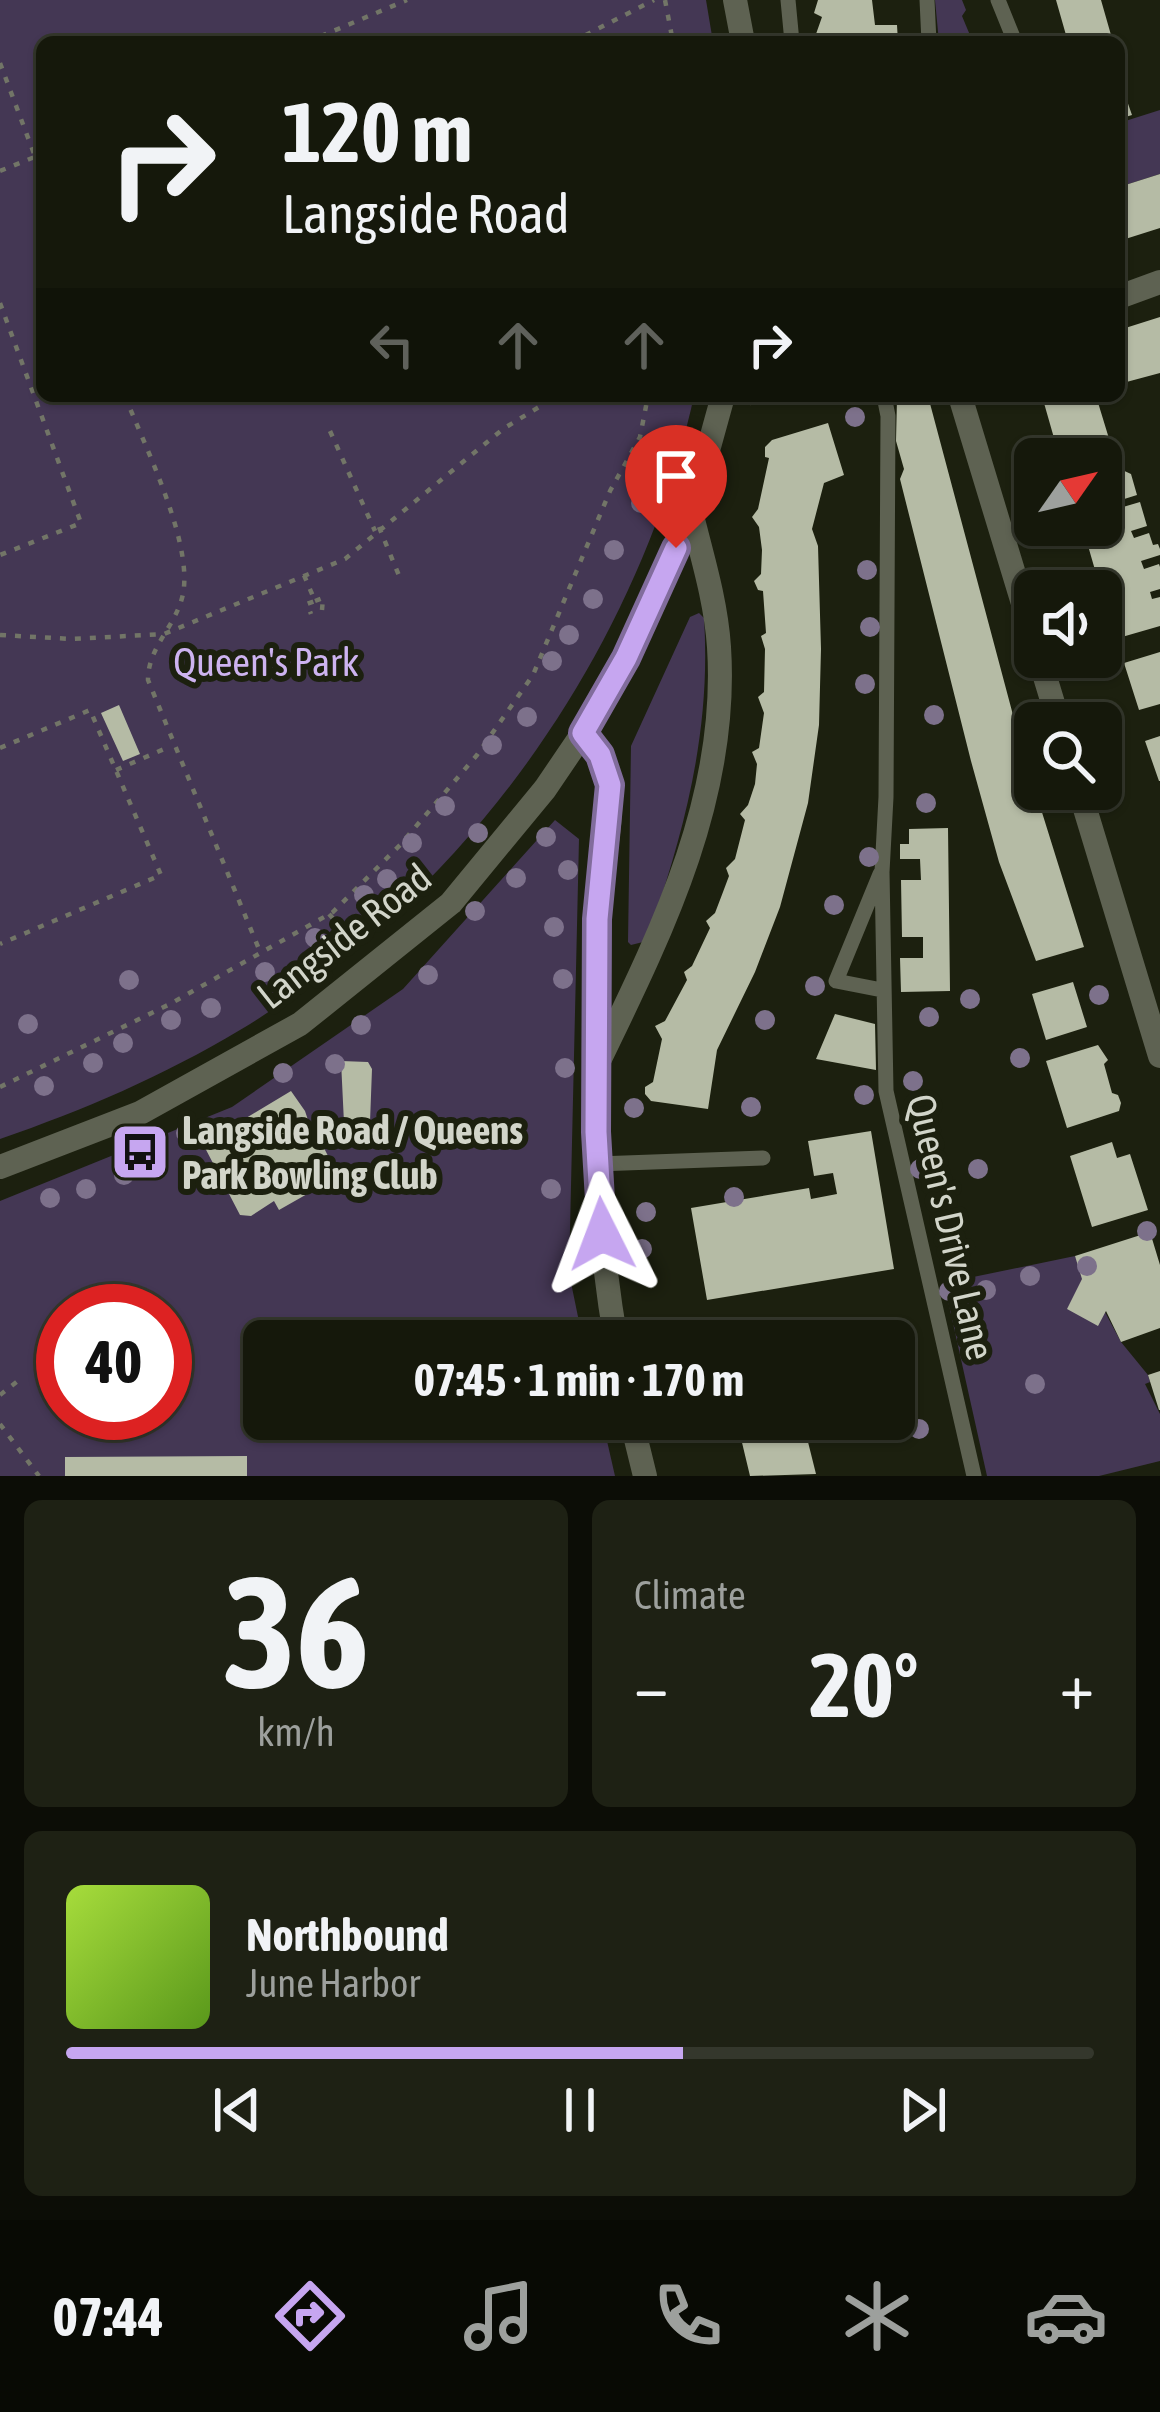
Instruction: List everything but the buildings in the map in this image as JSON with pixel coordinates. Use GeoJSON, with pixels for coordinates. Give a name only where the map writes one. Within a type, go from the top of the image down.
{"type":"FeatureCollection","features":[{"type":"Feature","properties":{"kind":"street"},"geometry":{"type":"LineString","coordinates":[[735,0],[742,36]]}},
{"type":"Feature","properties":{"kind":"street"},"geometry":{"type":"LineString","coordinates":[[1125,295],[1160,282]]}},
{"type":"Feature","properties":{"kind":"street","name":"Langside Road"},"geometry":{"type":"LineString","coordinates":[[0,1167],[140,1113],[300,1024],[452,903],[544,789],[626,658],[691,512],[721,402]]}},
{"type":"Feature","properties":{"kind":"street"},"geometry":{"type":"LineString","coordinates":[[962,402],[1014,574]]}},
{"type":"Feature","properties":{"kind":"street"},"geometry":{"type":"LineString","coordinates":[[596,1067],[670,911],[712,769],[719,649],[716,612],[691,512]]}},
{"type":"Feature","properties":{"kind":"street"},"geometry":{"type":"LineString","coordinates":[[583,733],[600,755],[610,785],[597,919],[596,1067],[597,1164],[613,1320]]}},
{"type":"Feature","properties":{"kind":"street"},"geometry":{"type":"LineString","coordinates":[[1085,810],[1160,1056]]}},
{"type":"Feature","properties":{"kind":"street"},"geometry":{"type":"LineString","coordinates":[[637,1440],[645,1476]]}},
{"type":"Feature","properties":{"kind":"lane"},"geometry":{"type":"LineString","coordinates":[[788,0],[791,36]]}},
{"type":"Feature","properties":{"kind":"lane"},"geometry":{"type":"LineString","coordinates":[[927,0],[929,36]]}},
{"type":"Feature","properties":{"kind":"lane"},"geometry":{"type":"LineString","coordinates":[[998,0],[1013,36]]}},
{"type":"Feature","properties":{"kind":"lane","name":"Queen's Drive Lane"},"geometry":{"type":"LineString","coordinates":[[885,402],[886,749],[881,872],[886,1091],[974,1476]]}},
{"type":"Feature","properties":{"kind":"lane","name":"Queen's Drive Lane"},"geometry":{"type":"LineString","coordinates":[[881,872],[836,981],[882,989]]}},
{"type":"Feature","properties":{"kind":"lane"},"geometry":{"type":"LineString","coordinates":[[597,1164],[764,1158]]}},
{"type":"Feature","properties":{"kind":"path"},"geometry":{"type":"LineString","coordinates":[[322,36],[407,0]]}},
{"type":"Feature","properties":{"kind":"path"},"geometry":{"type":"LineString","coordinates":[[584,36],[654,0]]}},
{"type":"Feature","properties":{"kind":"path"},"geometry":{"type":"LineString","coordinates":[[665,0],[672,36]]}},
{"type":"Feature","properties":{"kind":"path"},"geometry":{"type":"LineString","coordinates":[[0,63],[36,148]]}},
{"type":"Feature","properties":{"kind":"path"},"geometry":{"type":"LineString","coordinates":[[0,171],[36,156]]}},
{"type":"Feature","properties":{"kind":"path"},"geometry":{"type":"LineString","coordinates":[[0,303],[36,401]]}},
{"type":"Feature","properties":{"kind":"path"},"geometry":{"type":"LineString","coordinates":[[0,555],[81,523],[36,402]]}},
{"type":"Feature","properties":{"kind":"path"},"geometry":{"type":"LineString","coordinates":[[127,402],[183,557],[177,616],[151,656],[148,680],[261,954]]}},
{"type":"Feature","properties":{"kind":"path"},"geometry":{"type":"LineString","coordinates":[[0,635],[72,640],[164,634],[345,559],[503,429],[547,402]]}},
{"type":"Feature","properties":{"kind":"path"},"geometry":{"type":"LineString","coordinates":[[0,1087],[81,1051],[329,914],[415,827],[477,754],[533,675],[610,491],[640,437],[647,402]]}},
{"type":"Feature","properties":{"kind":"path"},"geometry":{"type":"LineString","coordinates":[[330,431],[400,578]]}},
{"type":"Feature","properties":{"kind":"path"},"geometry":{"type":"LineString","coordinates":[[304,575],[314,601]]}},
{"type":"Feature","properties":{"kind":"path"},"geometry":{"type":"LineString","coordinates":[[311,614],[307,604],[323,598],[322,610]]}},
{"type":"Feature","properties":{"kind":"path"},"geometry":{"type":"LineString","coordinates":[[0,748],[90,710],[160,875],[0,944]]}},
{"type":"Feature","properties":{"kind":"path"},"geometry":{"type":"LineString","coordinates":[[116,770],[173,745]]}},
{"type":"Feature","properties":{"kind":"path"},"geometry":{"type":"LineString","coordinates":[[329,914],[360,948],[348,958]]}},
{"type":"Feature","properties":{"kind":"path"},"geometry":{"type":"LineString","coordinates":[[0,1395],[19,1380]]}},
{"type":"Feature","properties":{"kind":"path"},"geometry":{"type":"LineString","coordinates":[[0,1424],[39,1476]]}},
{"type":"Feature","properties":{"kind":"green space","name":"Queen's Park"},"geometry":{"type":"Polygon","coordinates":[[[0,0],[706,0],[712,36],[36,36],[36,402],[692,402],[667,491],[631,584],[585,674],[530,759],[467,838],[398,910],[322,975],[240,1030],[123,1091],[0,1139],[0,0]]]}},
{"type":"Feature","properties":{"kind":"green space"},"geometry":{"type":"Polygon","coordinates":[[[935,0],[962,0],[966,10],[962,16],[970,36],[938,36],[935,0]]]}},
{"type":"Feature","properties":{"kind":"green space"},"geometry":{"type":"Polygon","coordinates":[[[1160,110],[1160,174],[1125,185],[1125,121],[1160,110]]]}},
{"type":"Feature","properties":{"kind":"green space"},"geometry":{"type":"Polygon","coordinates":[[[699,613],[704,618],[704,697],[694,773],[653,922],[643,942],[631,945],[631,746],[690,617],[699,613]]]}},
{"type":"Feature","properties":{"kind":"green space"},"geometry":{"type":"Polygon","coordinates":[[[555,820],[579,839],[569,1273],[579,1320],[243,1320],[243,1440],[607,1440],[615,1476],[0,1476],[0,1201],[232,1107],[403,989],[555,820]]]}},
{"type":"Feature","properties":{"kind":"green space"},"geometry":{"type":"Polygon","coordinates":[[[1075,1256],[1121,1342],[1148,1375],[1150,1382],[1145,1384],[1160,1414],[1160,1461],[1099,1476],[987,1476],[944,1283],[1075,1256]]]}},
{"type":"Feature","properties":{"kind":"place","name":"Langside Road / Queens Park Bowling Club"},"geometry":{"type":"Point","coordinates":[140,1152]}},
{"type":"Feature","properties":{"kind":"route"},"geometry":{"type":"LineString","coordinates":[[602,1234],[596,1132],[597,919],[610,785],[600,755],[583,733],[626,658],[676,548]]}}]}
